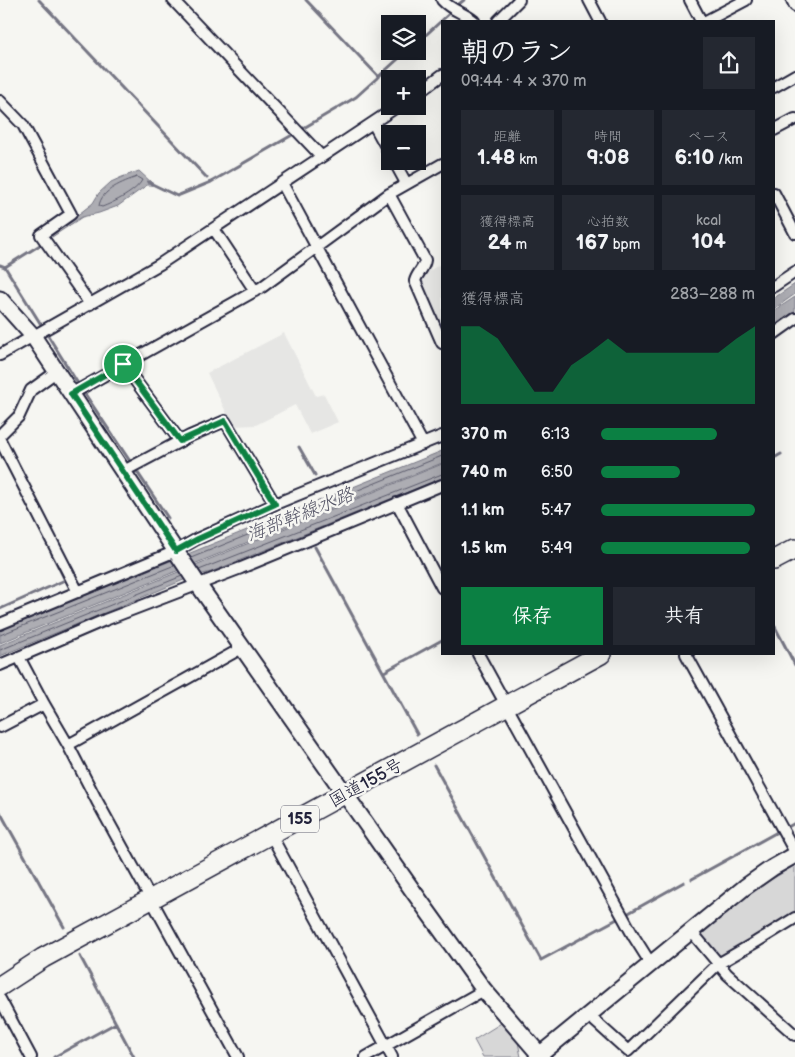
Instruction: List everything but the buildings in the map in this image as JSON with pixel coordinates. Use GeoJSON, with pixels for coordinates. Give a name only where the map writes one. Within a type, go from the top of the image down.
{"type":"FeatureCollection","features":[{"type":"Feature","properties":{"kind":"highway"},"geometry":{"type":"LineString","coordinates":[[775,559],[795,549]]}},
{"type":"Feature","properties":{"kind":"highway","name":"国道155号"},"geometry":{"type":"LineString","coordinates":[[0,986],[43,958],[599,655]]}},
{"type":"Feature","properties":{"kind":"street"},"geometry":{"type":"LineString","coordinates":[[173,0],[321,156]]}},
{"type":"Feature","properties":{"kind":"street"},"geometry":{"type":"LineString","coordinates":[[442,0],[450,9],[462,12],[473,20]]}},
{"type":"Feature","properties":{"kind":"street"},"geometry":{"type":"LineString","coordinates":[[499,20],[519,0]]}},
{"type":"Feature","properties":{"kind":"street"},"geometry":{"type":"LineString","coordinates":[[589,0],[599,20]]}},
{"type":"Feature","properties":{"kind":"street"},"geometry":{"type":"LineString","coordinates":[[690,0],[700,20]]}},
{"type":"Feature","properties":{"kind":"street"},"geometry":{"type":"LineString","coordinates":[[708,20],[746,0]]}},
{"type":"Feature","properties":{"kind":"street"},"geometry":{"type":"LineString","coordinates":[[792,0],[795,6]]}},
{"type":"Feature","properties":{"kind":"street"},"geometry":{"type":"LineString","coordinates":[[775,86],[795,75]]}},
{"type":"Feature","properties":{"kind":"street"},"geometry":{"type":"LineString","coordinates":[[426,88],[441,80]]}},
{"type":"Feature","properties":{"kind":"street"},"geometry":{"type":"LineString","coordinates":[[0,101],[23,125],[71,214],[41,235],[90,304]]}},
{"type":"Feature","properties":{"kind":"street"},"geometry":{"type":"LineString","coordinates":[[0,355],[160,264],[385,115]]}},
{"type":"Feature","properties":{"kind":"street"},"geometry":{"type":"LineString","coordinates":[[775,129],[795,118]]}},
{"type":"Feature","properties":{"kind":"street"},"geometry":{"type":"LineString","coordinates":[[373,123],[381,138]]}},
{"type":"Feature","properties":{"kind":"street"},"geometry":{"type":"LineString","coordinates":[[77,390],[255,291],[389,194],[441,165]]}},
{"type":"Feature","properties":{"kind":"street"},"geometry":{"type":"LineString","coordinates":[[399,170],[406,184]]}},
{"type":"Feature","properties":{"kind":"street"},"geometry":{"type":"LineString","coordinates":[[282,183],[423,444]]}},
{"type":"Feature","properties":{"kind":"street"},"geometry":{"type":"LineString","coordinates":[[389,194],[425,260],[424,268],[417,274],[415,281],[441,341]]}},
{"type":"Feature","properties":{"kind":"street"},"geometry":{"type":"LineString","coordinates":[[775,195],[795,233]]}},
{"type":"Feature","properties":{"kind":"street"},"geometry":{"type":"LineString","coordinates":[[214,228],[255,291]]}},
{"type":"Feature","properties":{"kind":"street"},"geometry":{"type":"LineString","coordinates":[[775,285],[795,272]]}},
{"type":"Feature","properties":{"kind":"street"},"geometry":{"type":"LineString","coordinates":[[0,299],[41,332],[56,372],[77,390],[129,469],[176,551],[242,648],[484,990],[540,1056],[745,887],[795,854],[687,655]]}},
{"type":"Feature","properties":{"kind":"street"},"geometry":{"type":"LineString","coordinates":[[775,333],[795,319]]}},
{"type":"Feature","properties":{"kind":"street"},"geometry":{"type":"LineString","coordinates":[[123,364],[180,441]]}},
{"type":"Feature","properties":{"kind":"street"},"geometry":{"type":"LineString","coordinates":[[0,435],[19,416],[31,390],[56,372]]}},
{"type":"Feature","properties":{"kind":"street"},"geometry":{"type":"LineString","coordinates":[[129,469],[180,441],[225,421],[275,504]]}},
{"type":"Feature","properties":{"kind":"street"},"geometry":{"type":"LineString","coordinates":[[0,624],[176,551],[275,504],[441,436]]}},
{"type":"Feature","properties":{"kind":"street"},"geometry":{"type":"LineString","coordinates":[[0,440],[78,592]]}},
{"type":"Feature","properties":{"kind":"street"},"geometry":{"type":"LineString","coordinates":[[0,665],[197,582],[441,485]]}},
{"type":"Feature","properties":{"kind":"street"},"geometry":{"type":"LineString","coordinates":[[397,503],[441,586]]}},
{"type":"Feature","properties":{"kind":"street"},"geometry":{"type":"LineString","coordinates":[[68,745],[242,648]]}},
{"type":"Feature","properties":{"kind":"street"},"geometry":{"type":"LineString","coordinates":[[479,655],[634,937],[651,964]]}},
{"type":"Feature","properties":{"kind":"street"},"geometry":{"type":"LineString","coordinates":[[19,658],[238,1057]]}},
{"type":"Feature","properties":{"kind":"street"},"geometry":{"type":"LineString","coordinates":[[0,727],[44,704]]}},
{"type":"Feature","properties":{"kind":"street"},"geometry":{"type":"LineString","coordinates":[[271,834],[392,1057]]}},
{"type":"Feature","properties":{"kind":"street"},"geometry":{"type":"LineString","coordinates":[[588,1015],[628,1051],[718,964],[795,918]]}},
{"type":"Feature","properties":{"kind":"street"},"geometry":{"type":"LineString","coordinates":[[690,931],[727,974],[795,1035]]}},
{"type":"Feature","properties":{"kind":"street"},"geometry":{"type":"LineString","coordinates":[[366,1057],[484,990]]}},
{"type":"Feature","properties":{"kind":"street"},"geometry":{"type":"LineString","coordinates":[[0,999],[31,1057]]}},
{"type":"Feature","properties":{"kind":"shaded area"},"geometry":{"type":"Polygon","coordinates":[[[441,264],[441,331],[420,283],[423,275],[441,264]]]}},
{"type":"Feature","properties":{"kind":"shaded area"},"geometry":{"type":"Polygon","coordinates":[[[284,333],[316,396],[324,394],[338,422],[310,434],[295,405],[256,425],[233,426],[207,373],[284,333]]]}},
{"type":"Feature","properties":{"kind":"shaded area"},"geometry":{"type":"Polygon","coordinates":[[[795,865],[795,911],[723,955],[716,956],[700,936],[753,891],[795,865]]]}},
{"type":"Feature","properties":{"kind":"shaded area"},"geometry":{"type":"Polygon","coordinates":[[[503,1022],[518,1042],[521,1057],[483,1057],[474,1040],[503,1022]]]}},
{"type":"Feature","properties":{"kind":"water"},"geometry":{"type":"Polygon","coordinates":[[[139,171],[153,185],[147,185],[118,206],[82,217],[52,237],[52,235],[93,203],[99,193],[111,182],[139,171]]]}},
{"type":"Feature","properties":{"kind":"water"},"geometry":{"type":"Polygon","coordinates":[[[795,284],[795,294],[775,308],[775,297],[795,284]]]}},
{"type":"Feature","properties":{"kind":"water"},"geometry":{"type":"Polygon","coordinates":[[[795,297],[795,313],[775,327],[775,310],[795,297]]]}},
{"type":"Feature","properties":{"kind":"water","name":"海部幹線水路"},"geometry":{"type":"Polygon","coordinates":[[[441,451],[441,463],[0,643],[0,630],[441,451]]]}},
{"type":"Feature","properties":{"kind":"water"},"geometry":{"type":"Polygon","coordinates":[[[441,464],[441,478],[211,572],[191,577],[0,656],[0,645],[441,464]]]}},
{"type":"Feature","properties":{"kind":"waterway"},"geometry":{"type":"LineString","coordinates":[[39,0],[207,178]]}},
{"type":"Feature","properties":{"kind":"waterway"},"geometry":{"type":"LineString","coordinates":[[306,0],[379,77]]}},
{"type":"Feature","properties":{"kind":"waterway"},"geometry":{"type":"LineString","coordinates":[[459,4],[464,0]]}},
{"type":"Feature","properties":{"kind":"waterway"},"geometry":{"type":"LineString","coordinates":[[442,20],[450,13]]}},
{"type":"Feature","properties":{"kind":"waterway"},"geometry":{"type":"LineString","coordinates":[[426,35],[441,21]]}},
{"type":"Feature","properties":{"kind":"waterway"},"geometry":{"type":"LineString","coordinates":[[302,129],[356,97],[397,60]]}},
{"type":"Feature","properties":{"kind":"waterway"},"geometry":{"type":"LineString","coordinates":[[148,182],[177,196],[211,182],[294,134]]}},
{"type":"Feature","properties":{"kind":"waterway"},"geometry":{"type":"LineString","coordinates":[[5,267],[40,245]]}},
{"type":"Feature","properties":{"kind":"waterway"},"geometry":{"type":"LineString","coordinates":[[0,265],[5,267],[77,382],[168,518]]}},
{"type":"Feature","properties":{"kind":"waterway"},"geometry":{"type":"LineString","coordinates":[[299,447],[315,475]]}},
{"type":"Feature","properties":{"kind":"waterway"},"geometry":{"type":"LineString","coordinates":[[775,457],[781,454]]}},
{"type":"Feature","properties":{"kind":"waterway"},"geometry":{"type":"LineString","coordinates":[[315,547],[417,734]]}},
{"type":"Feature","properties":{"kind":"waterway"},"geometry":{"type":"LineString","coordinates":[[0,609],[65,580],[52,554]]}},
{"type":"Feature","properties":{"kind":"waterway"},"geometry":{"type":"LineString","coordinates":[[775,627],[795,665]]}},
{"type":"Feature","properties":{"kind":"waterway"},"geometry":{"type":"LineString","coordinates":[[384,672],[441,641]]}},
{"type":"Feature","properties":{"kind":"waterway"},"geometry":{"type":"LineString","coordinates":[[434,765],[541,960],[619,918]]}},
{"type":"Feature","properties":{"kind":"waterway"},"geometry":{"type":"LineString","coordinates":[[0,812],[64,927]]}},
{"type":"Feature","properties":{"kind":"waterway"},"geometry":{"type":"LineString","coordinates":[[786,828],[795,823]]}},
{"type":"Feature","properties":{"kind":"waterway"},"geometry":{"type":"LineString","coordinates":[[692,879],[779,831]]}},
{"type":"Feature","properties":{"kind":"waterway"},"geometry":{"type":"LineString","coordinates":[[625,915],[684,882]]}},
{"type":"Feature","properties":{"kind":"waterway"},"geometry":{"type":"LineString","coordinates":[[80,956],[134,1057]]}},
{"type":"Feature","properties":{"kind":"waterway"},"geometry":{"type":"LineString","coordinates":[[54,1057],[116,1023]]}},
{"type":"Feature","properties":{"kind":"route"},"geometry":{"type":"LineString","coordinates":[[123,364],[180,441],[225,421],[275,504],[176,551],[71,394],[123,364]]}}]}
